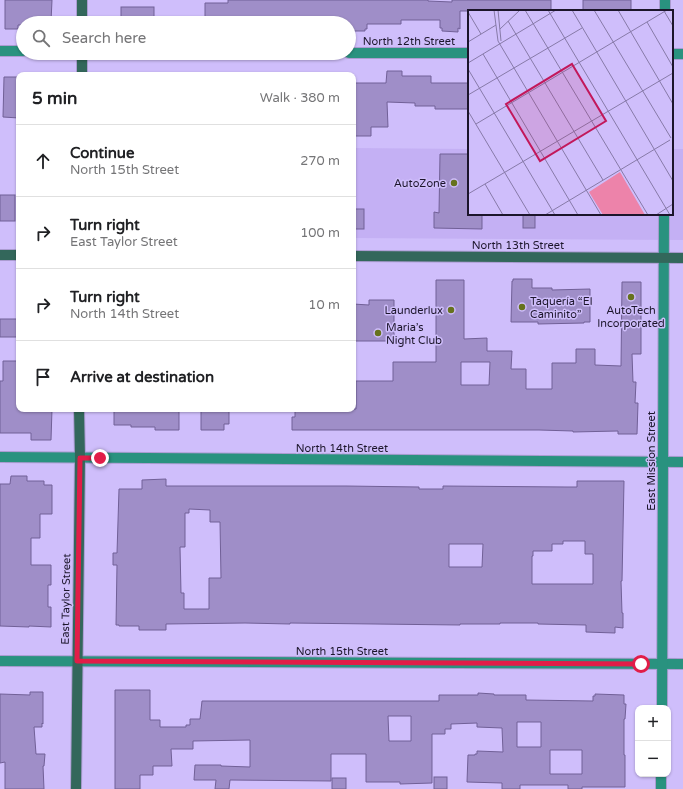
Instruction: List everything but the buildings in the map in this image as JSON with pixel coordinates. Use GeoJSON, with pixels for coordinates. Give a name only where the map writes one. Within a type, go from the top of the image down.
{"type":"FeatureCollection","features":[{"type":"Feature","properties":{"kind":"main road"},"geometry":{"type":"LineString","coordinates":[[82,0],[82,16]]}},
{"type":"Feature","properties":{"kind":"main road"},"geometry":{"type":"LineString","coordinates":[[82,60],[82,72]]}},
{"type":"Feature","properties":{"kind":"main road"},"geometry":{"type":"LineString","coordinates":[[0,255],[16,255]]}},
{"type":"Feature","properties":{"kind":"main road","name":"North 13th Street"},"geometry":{"type":"LineString","coordinates":[[356,256],[683,258]]}},
{"type":"Feature","properties":{"kind":"main road","name":"East Taylor Street"},"geometry":{"type":"LineString","coordinates":[[76,789],[80,412]]}},
{"type":"Feature","properties":{"kind":"street"},"geometry":{"type":"LineString","coordinates":[[0,51],[16,51]]}},
{"type":"Feature","properties":{"kind":"street","name":"North 12th Street"},"geometry":{"type":"LineString","coordinates":[[356,53],[468,53]]}},
{"type":"Feature","properties":{"kind":"street","name":"East Mission Street"},"geometry":{"type":"LineString","coordinates":[[662,705],[664,215]]}},
{"type":"Feature","properties":{"kind":"street","name":"North 14th Street"},"geometry":{"type":"LineString","coordinates":[[0,457],[683,462]]}},
{"type":"Feature","properties":{"kind":"street","name":"North 15th Street"},"geometry":{"type":"LineString","coordinates":[[0,660],[683,664]]}},
{"type":"Feature","properties":{"kind":"street"},"geometry":{"type":"LineString","coordinates":[[661,777],[661,789]]}},
{"type":"Feature","properties":{"kind":"shaded area"},"geometry":{"type":"Polygon","coordinates":[[[356,148],[468,149],[468,215],[673,215],[673,149],[683,149],[683,240],[356,238],[356,148]]]}},
{"type":"Feature","properties":{"kind":"place","name":"AutoZone"},"geometry":{"type":"Point","coordinates":[454,183]}},
{"type":"Feature","properties":{"kind":"place","name":"AutoTech Incorporated"},"geometry":{"type":"Point","coordinates":[631,297]}},
{"type":"Feature","properties":{"kind":"place","name":"Taquería “El Caminito”"},"geometry":{"type":"Point","coordinates":[522,307]}},
{"type":"Feature","properties":{"kind":"place","name":"Launderlux"},"geometry":{"type":"Point","coordinates":[451,310]}},
{"type":"Feature","properties":{"kind":"place","name":"Maria’s Night Club"},"geometry":{"type":"Point","coordinates":[378,333]}},
{"type":"Feature","properties":{"kind":"route"},"geometry":{"type":"LineString","coordinates":[[100,458],[80,458],[77,661],[641,664]]}}]}
